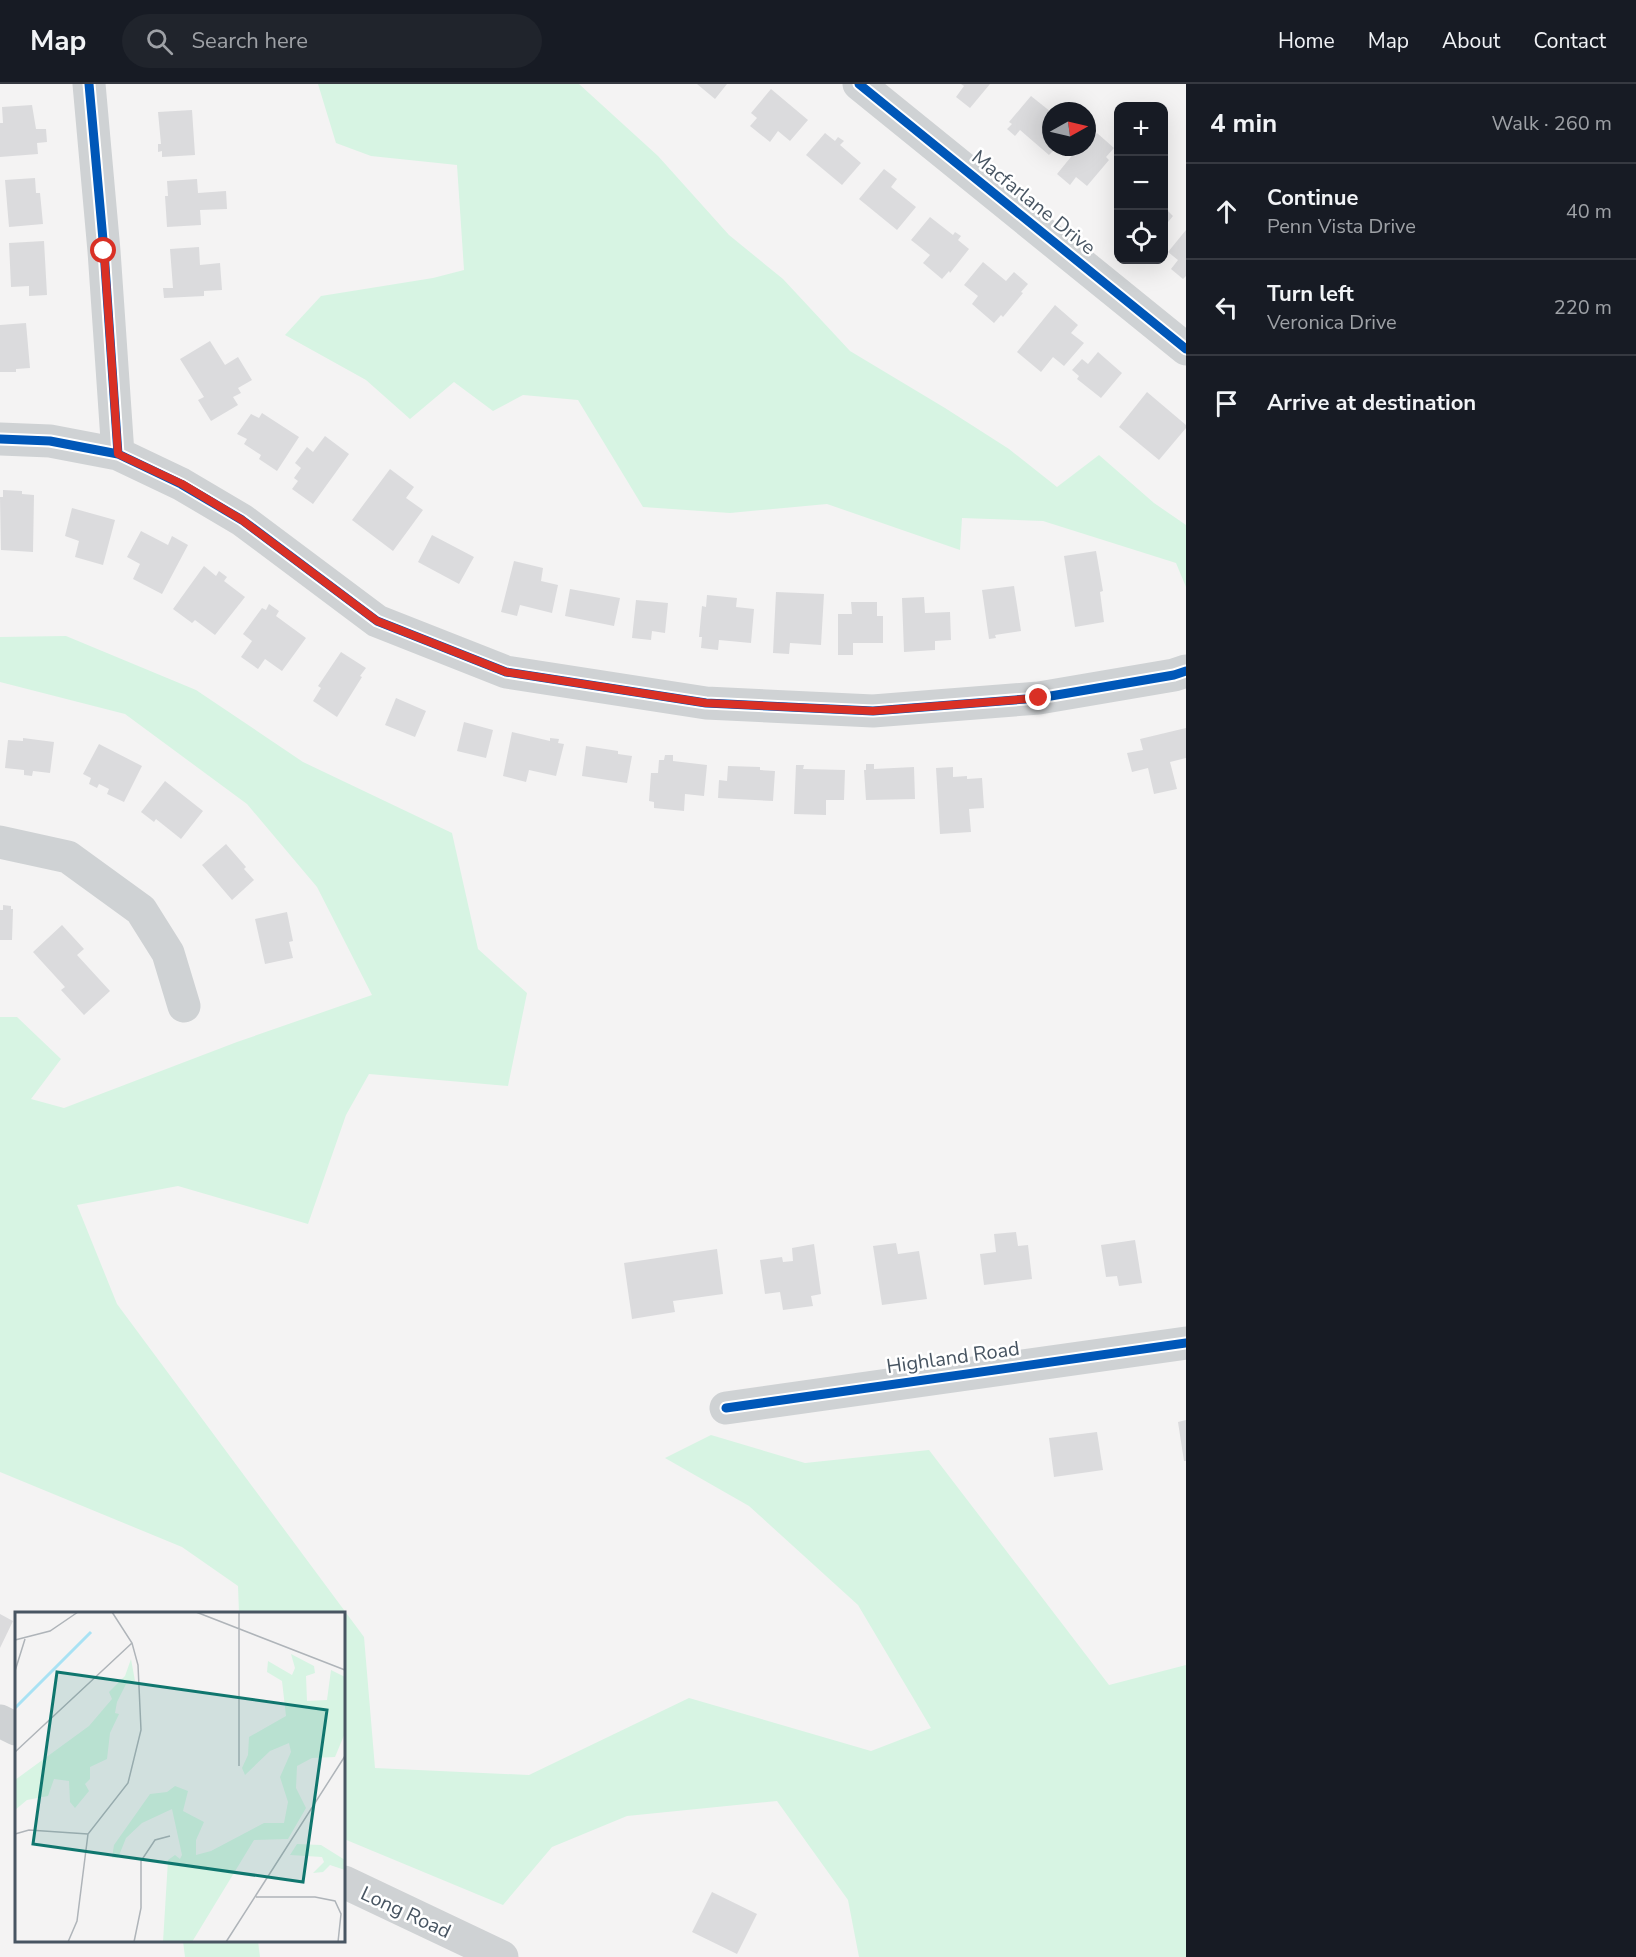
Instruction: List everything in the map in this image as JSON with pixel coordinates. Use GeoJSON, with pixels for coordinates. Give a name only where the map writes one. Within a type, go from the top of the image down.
{"type":"FeatureCollection","features":[{"type":"Feature","properties":{"kind":"street"},"geometry":{"type":"LineString","coordinates":[[89,84],[104,251],[118,454]]}},
{"type":"Feature","properties":{"kind":"street","name":"Macfarlane Drive"},"geometry":{"type":"LineString","coordinates":[[859,84],[1186,349]]}},
{"type":"Feature","properties":{"kind":"street"},"geometry":{"type":"LineString","coordinates":[[0,439],[50,441],[118,454],[182,484],[242,520],[377,621],[506,672],[706,703],[873,711],[1039,698],[1186,671]]}},
{"type":"Feature","properties":{"kind":"street"},"geometry":{"type":"LineString","coordinates":[[0,842],[68,857],[141,910],[168,953],[184,1006]]}},
{"type":"Feature","properties":{"kind":"street","name":"Highland Road"},"geometry":{"type":"LineString","coordinates":[[726,1408],[1186,1343]]}},
{"type":"Feature","properties":{"kind":"street"},"geometry":{"type":"LineString","coordinates":[[0,1721],[15,1728]]}},
{"type":"Feature","properties":{"kind":"street","name":"Long Road"},"geometry":{"type":"LineString","coordinates":[[345,1882],[502,1957]]}},
{"type":"Feature","properties":{"kind":"green space"},"geometry":{"type":"Polygon","coordinates":[[[318,84],[579,84],[658,156],[729,235],[783,279],[850,351],[1009,449],[1057,487],[1099,455],[1154,503],[1186,525],[1186,587],[1176,563],[1043,521],[962,518],[960,550],[827,504],[730,513],[643,507],[578,400],[523,395],[493,411],[454,382],[410,419],[366,380],[285,335],[321,296],[433,278],[464,270],[457,165],[371,156],[336,143],[318,84]]]}},
{"type":"Feature","properties":{"kind":"green space"},"geometry":{"type":"Polygon","coordinates":[[[66,636],[196,690],[303,762],[452,833],[478,949],[527,993],[508,1086],[369,1074],[346,1115],[308,1224],[178,1186],[77,1205],[117,1304],[364,1637],[375,1768],[529,1775],[689,1698],[871,1751],[931,1728],[858,1605],[749,1506],[665,1458],[711,1435],[805,1463],[929,1450],[1109,1685],[1186,1665],[1186,1957],[859,1957],[848,1900],[777,1801],[627,1816],[552,1847],[503,1905],[345,1839],[345,1612],[239,1612],[238,1586],[182,1547],[0,1472],[0,1017],[17,1017],[61,1059],[31,1099],[64,1108],[237,1042],[372,995],[317,887],[247,804],[125,714],[0,682],[0,637],[66,636]]]}},
{"type":"Feature","properties":{"kind":"green space"},"geometry":{"type":"Polygon","coordinates":[[[183,1942],[258,1942],[260,1957],[185,1957],[183,1942]]]}},
{"type":"Feature","properties":{"kind":"building"},"geometry":{"type":"Polygon","coordinates":[[[697,84],[727,84],[715,99],[697,84]]]}},
{"type":"Feature","properties":{"kind":"building"},"geometry":{"type":"Polygon","coordinates":[[[961,84],[990,84],[970,108],[956,97],[964,86],[961,84]]]}},
{"type":"Feature","properties":{"kind":"building"},"geometry":{"type":"Polygon","coordinates":[[[771,89],[808,120],[790,141],[778,131],[770,142],[750,126],[757,118],[751,113],[771,89]]]}},
{"type":"Feature","properties":{"kind":"building"},"geometry":{"type":"Polygon","coordinates":[[[1031,96],[1042,105],[1042,149],[1020,130],[1015,136],[1007,129],[1012,124],[1009,122],[1031,96]]]}},
{"type":"Feature","properties":{"kind":"building"},"geometry":{"type":"Polygon","coordinates":[[[32,105],[36,129],[46,129],[47,142],[37,143],[38,154],[0,157],[2,107],[32,105]]]}},
{"type":"Feature","properties":{"kind":"building"},"geometry":{"type":"Polygon","coordinates":[[[192,110],[195,155],[162,157],[162,151],[158,152],[158,144],[161,144],[158,112],[192,110]]]}},
{"type":"Feature","properties":{"kind":"building"},"geometry":{"type":"Polygon","coordinates":[[[825,133],[835,141],[838,137],[844,141],[840,145],[861,163],[842,185],[806,155],[825,133]]]}},
{"type":"Feature","properties":{"kind":"building"},"geometry":{"type":"Polygon","coordinates":[[[1096,134],[1114,148],[1106,157],[1109,160],[1087,186],[1076,177],[1070,185],[1057,174],[1072,156],[1096,156],[1096,134]]]}},
{"type":"Feature","properties":{"kind":"building"},"geometry":{"type":"Polygon","coordinates":[[[884,169],[897,179],[891,187],[916,207],[897,230],[859,199],[884,169]]]}},
{"type":"Feature","properties":{"kind":"building"},"geometry":{"type":"Polygon","coordinates":[[[35,178],[36,193],[40,193],[43,224],[9,227],[5,180],[35,178]]]}},
{"type":"Feature","properties":{"kind":"building"},"geometry":{"type":"Polygon","coordinates":[[[197,179],[198,193],[226,191],[227,209],[200,210],[201,225],[167,227],[165,196],[168,196],[167,181],[197,179]]]}},
{"type":"Feature","properties":{"kind":"building"},"geometry":{"type":"Polygon","coordinates":[[[1168,211],[1173,216],[1168,222],[1168,211]]]}},
{"type":"Feature","properties":{"kind":"building"},"geometry":{"type":"Polygon","coordinates":[[[930,217],[953,235],[955,232],[961,236],[958,240],[969,249],[950,273],[949,271],[942,279],[923,263],[930,255],[911,240],[930,217]]]}},
{"type":"Feature","properties":{"kind":"building"},"geometry":{"type":"Polygon","coordinates":[[[1186,230],[1186,276],[1183,279],[1171,269],[1178,260],[1168,252],[1186,230]]]}},
{"type":"Feature","properties":{"kind":"building"},"geometry":{"type":"Polygon","coordinates":[[[44,241],[47,295],[29,296],[29,286],[11,287],[9,243],[44,241]]]}},
{"type":"Feature","properties":{"kind":"building"},"geometry":{"type":"Polygon","coordinates":[[[199,247],[200,265],[220,263],[222,290],[204,291],[204,296],[164,298],[163,288],[173,288],[170,249],[199,247]]]}},
{"type":"Feature","properties":{"kind":"building"},"geometry":{"type":"Polygon","coordinates":[[[983,262],[1006,281],[1014,272],[1028,284],[1003,317],[1001,315],[994,323],[972,304],[978,296],[964,285],[983,262]]]}},
{"type":"Feature","properties":{"kind":"building"},"geometry":{"type":"Polygon","coordinates":[[[1055,305],[1078,325],[1071,333],[1084,343],[1064,366],[1053,357],[1041,372],[1017,352],[1055,305]]]}},
{"type":"Feature","properties":{"kind":"building"},"geometry":{"type":"Polygon","coordinates":[[[26,323],[30,368],[16,369],[16,372],[0,372],[0,325],[26,323]]]}},
{"type":"Feature","properties":{"kind":"building"},"geometry":{"type":"Polygon","coordinates":[[[210,341],[225,365],[238,357],[252,380],[238,388],[241,393],[233,397],[238,405],[211,421],[198,400],[204,397],[180,359],[210,341]]]}},
{"type":"Feature","properties":{"kind":"building"},"geometry":{"type":"Polygon","coordinates":[[[1098,352],[1122,373],[1101,398],[1077,379],[1079,376],[1072,370],[1082,359],[1088,364],[1098,352]]]}},
{"type":"Feature","properties":{"kind":"building"},"geometry":{"type":"Polygon","coordinates":[[[1147,392],[1186,425],[1186,428],[1159,460],[1119,427],[1147,392]]]}},
{"type":"Feature","properties":{"kind":"building"},"geometry":{"type":"Polygon","coordinates":[[[262,413],[299,437],[277,471],[259,459],[261,455],[244,444],[247,439],[237,434],[251,414],[259,418],[262,413]]]}},
{"type":"Feature","properties":{"kind":"building"},"geometry":{"type":"Polygon","coordinates":[[[325,436],[349,454],[313,504],[292,489],[298,481],[294,478],[301,468],[295,463],[307,447],[313,452],[325,436]]]}},
{"type":"Feature","properties":{"kind":"building"},"geometry":{"type":"Polygon","coordinates":[[[390,469],[414,487],[406,498],[423,510],[393,551],[352,520],[390,469]]]}},
{"type":"Feature","properties":{"kind":"building"},"geometry":{"type":"Polygon","coordinates":[[[3,490],[22,491],[22,494],[34,495],[33,552],[1,550],[0,497],[3,497],[3,490]]]}},
{"type":"Feature","properties":{"kind":"building"},"geometry":{"type":"Polygon","coordinates":[[[72,508],[115,520],[103,565],[75,557],[79,541],[65,536],[72,508]]]}},
{"type":"Feature","properties":{"kind":"building"},"geometry":{"type":"Polygon","coordinates":[[[141,531],[168,545],[172,536],[188,545],[162,594],[133,579],[140,564],[127,557],[141,531]]]}},
{"type":"Feature","properties":{"kind":"building"},"geometry":{"type":"Polygon","coordinates":[[[432,535],[474,557],[459,584],[418,562],[432,535]]]}},
{"type":"Feature","properties":{"kind":"building"},"geometry":{"type":"Polygon","coordinates":[[[1096,551],[1103,591],[1100,592],[1104,622],[1075,627],[1064,556],[1096,551]]]}},
{"type":"Feature","properties":{"kind":"building"},"geometry":{"type":"Polygon","coordinates":[[[514,561],[543,568],[541,581],[558,585],[552,613],[520,605],[517,616],[501,612],[514,561]]]}},
{"type":"Feature","properties":{"kind":"building"},"geometry":{"type":"Polygon","coordinates":[[[204,566],[216,576],[219,571],[227,577],[224,581],[245,597],[215,635],[195,620],[192,623],[173,609],[204,566]]]}},
{"type":"Feature","properties":{"kind":"building"},"geometry":{"type":"Polygon","coordinates":[[[1014,586],[1021,631],[995,635],[996,638],[989,639],[982,590],[1014,586]]]}},
{"type":"Feature","properties":{"kind":"building"},"geometry":{"type":"Polygon","coordinates":[[[570,589],[620,598],[614,626],[565,616],[570,589]]]}},
{"type":"Feature","properties":{"kind":"building"},"geometry":{"type":"Polygon","coordinates":[[[776,592],[824,594],[821,645],[790,643],[789,654],[773,653],[776,592]]]}},
{"type":"Feature","properties":{"kind":"building"},"geometry":{"type":"Polygon","coordinates":[[[707,595],[737,598],[736,607],[754,609],[751,643],[719,640],[718,650],[701,648],[702,637],[699,637],[702,606],[706,607],[707,595]]]}},
{"type":"Feature","properties":{"kind":"building"},"geometry":{"type":"Polygon","coordinates":[[[924,597],[925,613],[950,612],[951,640],[935,641],[935,650],[904,652],[902,598],[924,597]]]}},
{"type":"Feature","properties":{"kind":"building"},"geometry":{"type":"Polygon","coordinates":[[[636,600],[668,603],[665,633],[652,631],[651,640],[632,638],[636,600]]]}},
{"type":"Feature","properties":{"kind":"building"},"geometry":{"type":"Polygon","coordinates":[[[851,602],[877,602],[877,616],[883,616],[883,643],[853,643],[853,655],[838,655],[838,614],[852,614],[851,602]]]}},
{"type":"Feature","properties":{"kind":"building"},"geometry":{"type":"Polygon","coordinates":[[[269,604],[279,611],[276,616],[306,638],[282,671],[265,659],[258,669],[241,657],[252,641],[243,634],[262,608],[266,610],[269,604]]]}},
{"type":"Feature","properties":{"kind":"building"},"geometry":{"type":"Polygon","coordinates":[[[341,652],[366,668],[337,717],[313,701],[321,688],[318,686],[341,652]]]}},
{"type":"Feature","properties":{"kind":"building"},"geometry":{"type":"Polygon","coordinates":[[[396,698],[426,711],[415,737],[385,725],[396,698]]]}},
{"type":"Feature","properties":{"kind":"building"},"geometry":{"type":"Polygon","coordinates":[[[464,722],[493,730],[486,758],[457,751],[464,722]]]}},
{"type":"Feature","properties":{"kind":"building"},"geometry":{"type":"Polygon","coordinates":[[[1186,728],[1186,758],[1170,762],[1177,789],[1154,794],[1148,768],[1132,772],[1127,753],[1143,750],[1140,739],[1186,728]]]}},
{"type":"Feature","properties":{"kind":"building"},"geometry":{"type":"Polygon","coordinates":[[[512,732],[550,741],[550,738],[559,739],[558,743],[564,744],[556,776],[529,770],[526,782],[503,776],[512,732]]]}},
{"type":"Feature","properties":{"kind":"building"},"geometry":{"type":"Polygon","coordinates":[[[23,738],[54,742],[50,773],[33,771],[32,776],[24,775],[24,770],[5,768],[8,740],[23,741],[23,738]]]}},
{"type":"Feature","properties":{"kind":"building"},"geometry":{"type":"Polygon","coordinates":[[[99,744],[142,766],[124,802],[107,794],[109,789],[99,784],[97,788],[89,784],[91,778],[83,774],[99,744]]]}},
{"type":"Feature","properties":{"kind":"building"},"geometry":{"type":"Polygon","coordinates":[[[586,746],[618,751],[618,754],[632,756],[627,783],[582,776],[586,746]]]}},
{"type":"Feature","properties":{"kind":"building"},"geometry":{"type":"Polygon","coordinates":[[[665,755],[673,755],[673,761],[707,765],[704,796],[685,794],[684,811],[654,808],[654,802],[649,801],[651,773],[658,773],[659,760],[664,760],[665,755]]]}},
{"type":"Feature","properties":{"kind":"building"},"geometry":{"type":"Polygon","coordinates":[[[866,764],[874,764],[874,769],[914,767],[915,799],[866,800],[864,770],[866,770],[866,764]]]}},
{"type":"Feature","properties":{"kind":"building"},"geometry":{"type":"Polygon","coordinates":[[[796,765],[804,765],[803,769],[845,770],[844,800],[826,800],[826,815],[794,814],[796,765]]]}},
{"type":"Feature","properties":{"kind":"building"},"geometry":{"type":"Polygon","coordinates":[[[728,766],[760,767],[760,770],[775,771],[773,801],[718,798],[719,780],[727,781],[728,766]]]}},
{"type":"Feature","properties":{"kind":"building"},"geometry":{"type":"Polygon","coordinates":[[[953,767],[953,777],[982,778],[984,808],[969,809],[971,832],[940,834],[936,768],[953,767]]]}},
{"type":"Feature","properties":{"kind":"building"},"geometry":{"type":"Polygon","coordinates":[[[165,781],[203,811],[181,839],[156,819],[154,822],[141,812],[165,781]]]}},
{"type":"Feature","properties":{"kind":"building"},"geometry":{"type":"Polygon","coordinates":[[[226,844],[254,880],[232,900],[202,865],[226,844]]]}},
{"type":"Feature","properties":{"kind":"building"},"geometry":{"type":"Polygon","coordinates":[[[3,905],[11,906],[13,909],[12,940],[0,940],[0,910],[3,910],[3,905]]]}},
{"type":"Feature","properties":{"kind":"building"},"geometry":{"type":"Polygon","coordinates":[[[287,912],[293,941],[289,942],[293,958],[265,964],[255,919],[287,912]]]}},
{"type":"Feature","properties":{"kind":"building"},"geometry":{"type":"Polygon","coordinates":[[[62,925],[84,949],[77,955],[110,991],[84,1015],[61,990],[65,987],[33,952],[62,925]]]}},
{"type":"Feature","properties":{"kind":"building"},"geometry":{"type":"Polygon","coordinates":[[[1016,1232],[1018,1246],[1028,1245],[1032,1279],[984,1285],[980,1254],[996,1252],[994,1234],[1016,1232]]]}},
{"type":"Feature","properties":{"kind":"building"},"geometry":{"type":"Polygon","coordinates":[[[1135,1240],[1142,1283],[1119,1286],[1117,1276],[1106,1277],[1101,1245],[1135,1240]]]}},
{"type":"Feature","properties":{"kind":"building"},"geometry":{"type":"Polygon","coordinates":[[[896,1243],[898,1254],[919,1251],[927,1299],[882,1305],[873,1246],[896,1243]]]}},
{"type":"Feature","properties":{"kind":"building"},"geometry":{"type":"Polygon","coordinates":[[[814,1244],[821,1294],[811,1296],[813,1306],[783,1310],[780,1292],[765,1294],[760,1260],[782,1257],[783,1262],[793,1261],[792,1248],[814,1244]]]}},
{"type":"Feature","properties":{"kind":"building"},"geometry":{"type":"Polygon","coordinates":[[[717,1249],[723,1294],[673,1301],[675,1312],[632,1319],[624,1263],[717,1249]]]}},
{"type":"Feature","properties":{"kind":"building"},"geometry":{"type":"Polygon","coordinates":[[[1186,1420],[1186,1461],[1184,1461],[1178,1422],[1186,1420]]]}},
{"type":"Feature","properties":{"kind":"building"},"geometry":{"type":"Polygon","coordinates":[[[1097,1432],[1103,1470],[1054,1477],[1049,1438],[1097,1432]]]}},
{"type":"Feature","properties":{"kind":"building"},"geometry":{"type":"Polygon","coordinates":[[[0,1614],[13,1621],[0,1648],[0,1614]]]}},
{"type":"Feature","properties":{"kind":"building"},"geometry":{"type":"Polygon","coordinates":[[[712,1892],[757,1914],[737,1954],[692,1932],[712,1892]]]}},
{"type":"Feature","properties":{"kind":"cycle path"},"geometry":{"type":"LineString","coordinates":[[89,84],[104,251],[118,454]]}},
{"type":"Feature","properties":{"kind":"cycle path"},"geometry":{"type":"LineString","coordinates":[[859,84],[1186,349]]}},
{"type":"Feature","properties":{"kind":"cycle path"},"geometry":{"type":"LineString","coordinates":[[0,439],[50,441],[118,454],[181,484],[242,520],[377,621],[506,672],[706,703],[873,711],[1039,698],[1186,671]]}},
{"type":"Feature","properties":{"kind":"cycle path"},"geometry":{"type":"LineString","coordinates":[[726,1408],[1186,1343]]}},
{"type":"Feature","properties":{"kind":"route"},"geometry":{"type":"LineString","coordinates":[[104,251],[118,454],[182,484],[242,520],[377,621],[506,672],[706,703],[873,711],[1039,698]]}}]}
